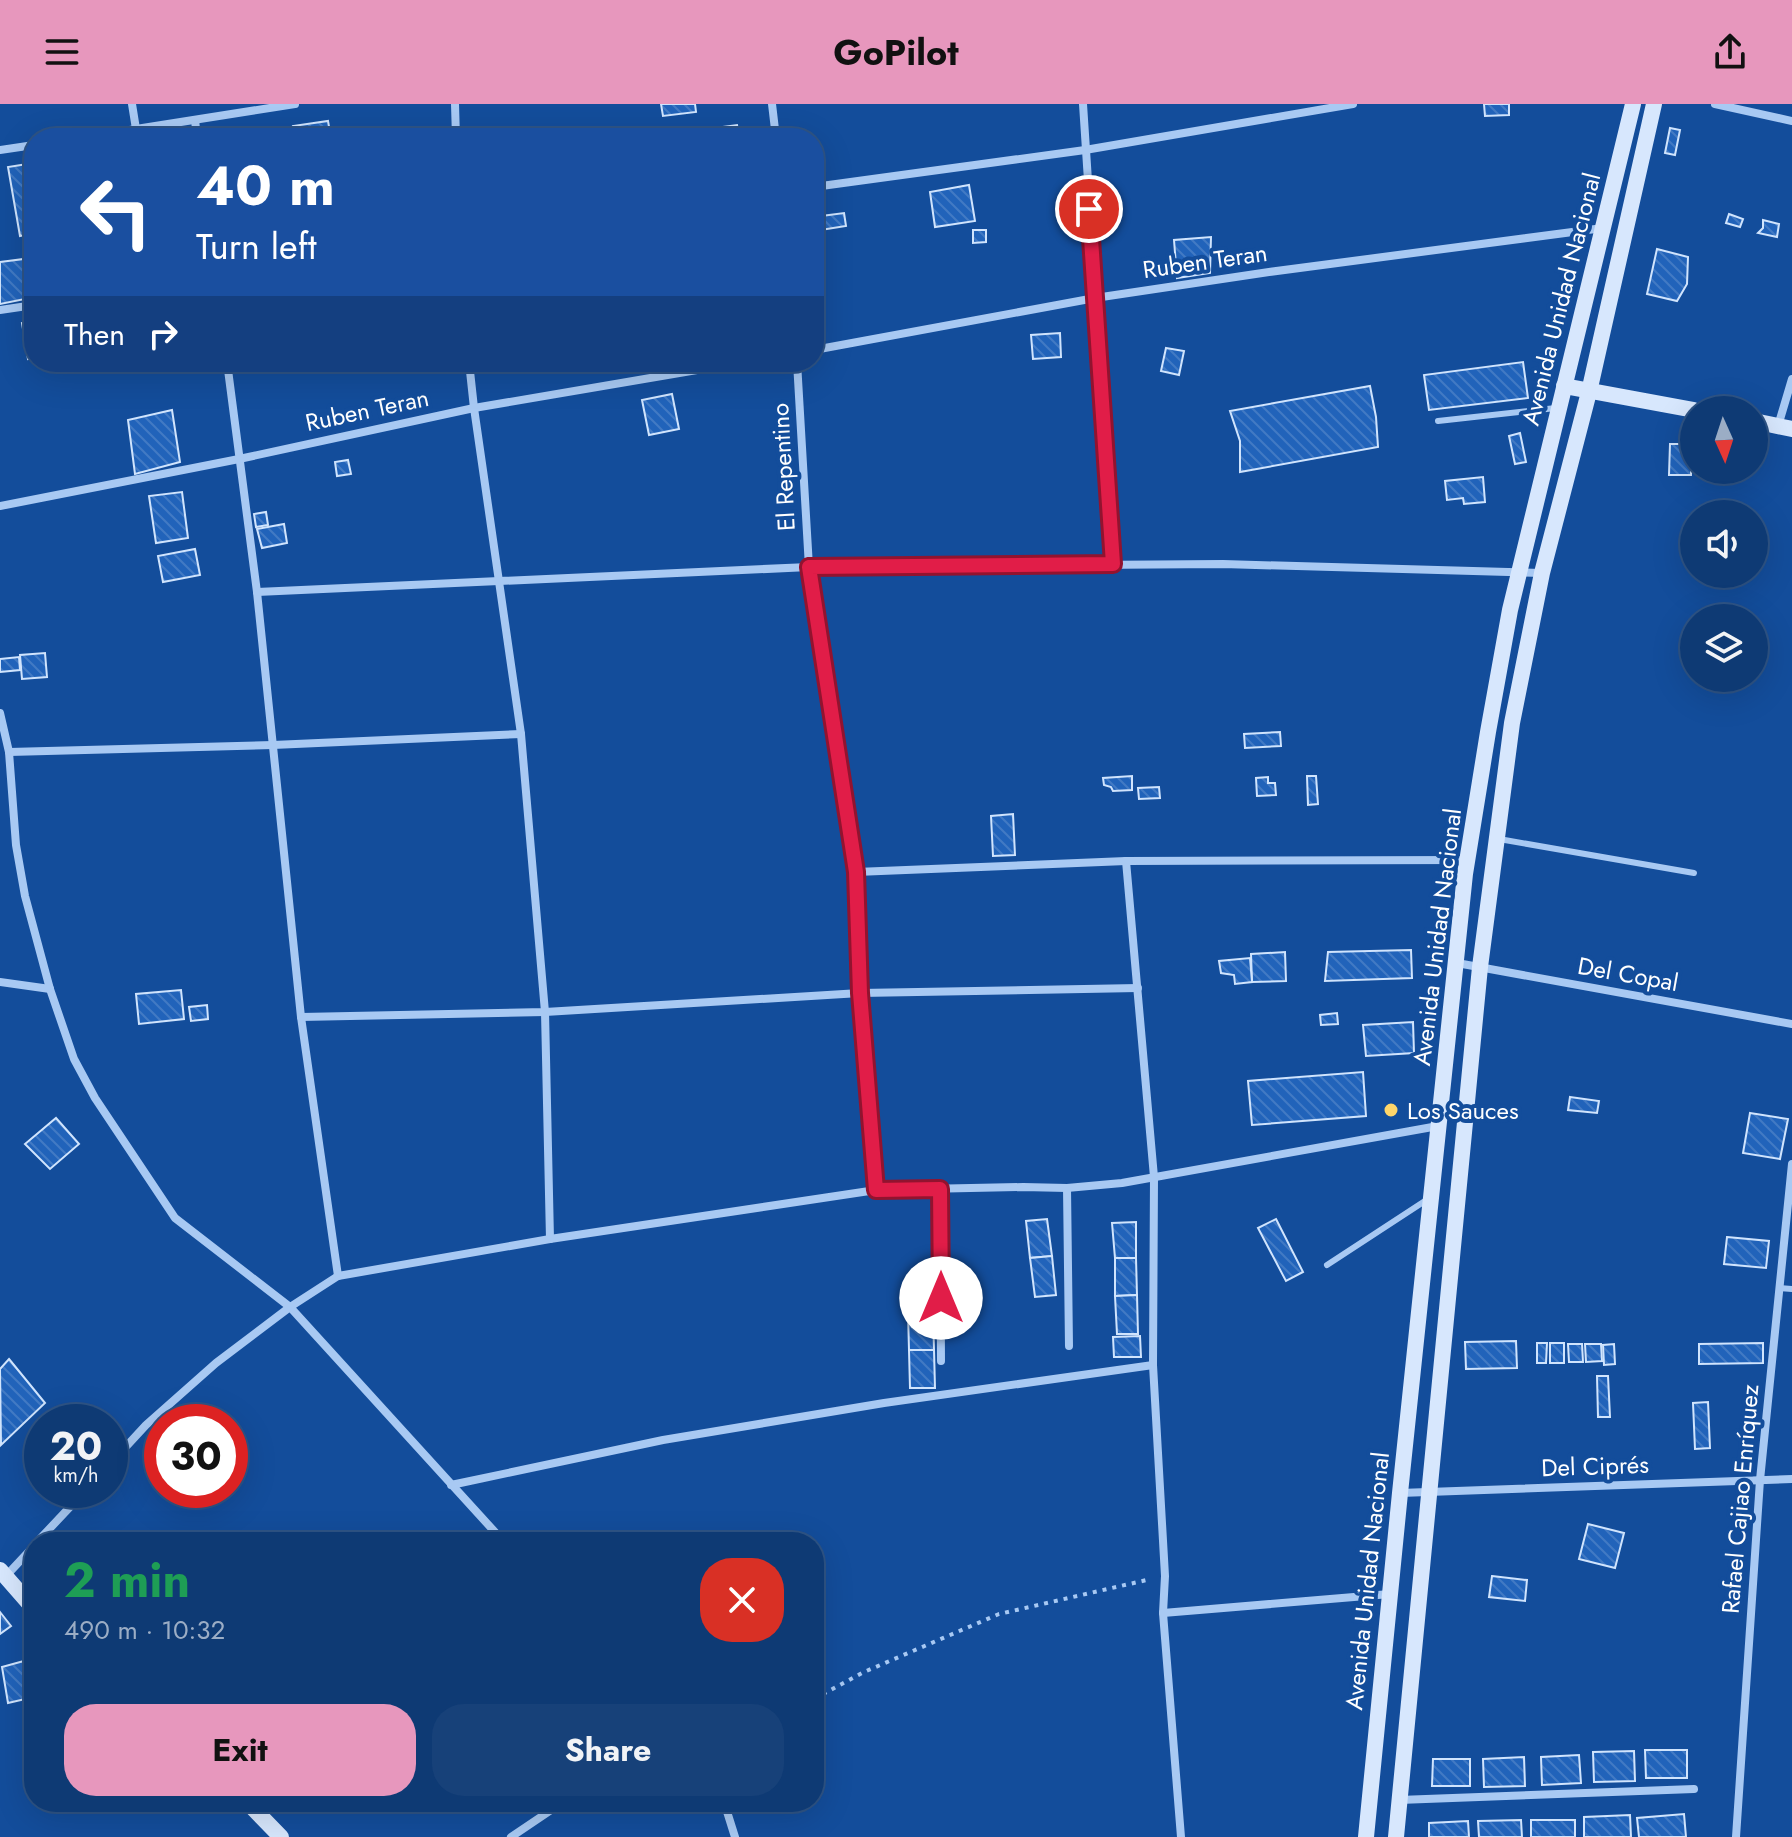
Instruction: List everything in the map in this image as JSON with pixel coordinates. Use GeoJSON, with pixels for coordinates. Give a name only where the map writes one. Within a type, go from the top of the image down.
{"type":"FeatureCollection","features":[{"type":"Feature","properties":{"kind":"main road","name":"Avenida Unidad Nacional"},"geometry":{"type":"LineString","coordinates":[[1366,1837],[1468,860],[1510,610],[1633,104]]}},
{"type":"Feature","properties":{"kind":"main road","name":"Avenida Unidad Nacional"},"geometry":{"type":"LineString","coordinates":[[1396,1837],[1480,967],[1512,723],[1542,573],[1589,392],[1654,104]]}},
{"type":"Feature","properties":{"kind":"main road"},"geometry":{"type":"LineString","coordinates":[[1564,386],[1680,408]]}},
{"type":"Feature","properties":{"kind":"main road"},"geometry":{"type":"LineString","coordinates":[[2,1574],[24,1598]]}},
{"type":"Feature","properties":{"kind":"main road"},"geometry":{"type":"LineString","coordinates":[[257,1812],[281,1837]]}},
{"type":"Feature","properties":{"kind":"street"},"geometry":{"type":"LineString","coordinates":[[132,104],[136,128]]}},
{"type":"Feature","properties":{"kind":"street"},"geometry":{"type":"LineString","coordinates":[[143,128],[295,104]]}},
{"type":"Feature","properties":{"kind":"street"},"geometry":{"type":"LineString","coordinates":[[455,104],[456,128]]}},
{"type":"Feature","properties":{"kind":"street"},"geometry":{"type":"LineString","coordinates":[[772,104],[775,128]]}},
{"type":"Feature","properties":{"kind":"street"},"geometry":{"type":"LineString","coordinates":[[1083,104],[1113,564]]}},
{"type":"Feature","properties":{"kind":"street"},"geometry":{"type":"LineString","coordinates":[[824,186],[1085,150],[1353,104]]}},
{"type":"Feature","properties":{"kind":"street"},"geometry":{"type":"LineString","coordinates":[[1715,104],[1792,121]]}},
{"type":"Feature","properties":{"kind":"street"},"geometry":{"type":"LineString","coordinates":[[195,120],[196,128]]}},
{"type":"Feature","properties":{"kind":"street"},"geometry":{"type":"LineString","coordinates":[[0,150],[24,146]]}},
{"type":"Feature","properties":{"kind":"street","name":"Ruben Teran"},"geometry":{"type":"LineString","coordinates":[[824,348],[1095,298],[1604,228]]}},
{"type":"Feature","properties":{"kind":"street"},"geometry":{"type":"LineString","coordinates":[[0,310],[24,306]]}},
{"type":"Feature","properties":{"kind":"street"},"geometry":{"type":"LineString","coordinates":[[228,372],[257,592],[301,1017],[338,1276]]}},
{"type":"Feature","properties":{"kind":"street"},"geometry":{"type":"LineString","coordinates":[[470,372],[521,734],[545,1012],[550,1239]]}},
{"type":"Feature","properties":{"kind":"street","name":"Ruben Teran"},"geometry":{"type":"LineString","coordinates":[[0,506],[474,408],[685,372]]}},
{"type":"Feature","properties":{"kind":"street","name":"El Repentino"},"geometry":{"type":"LineString","coordinates":[[798,372],[809,567],[856,872],[860,993],[876,1190]]}},
{"type":"Feature","properties":{"kind":"street"},"geometry":{"type":"LineString","coordinates":[[1785,427],[1792,379]]}},
{"type":"Feature","properties":{"kind":"street"},"geometry":{"type":"LineString","coordinates":[[257,592],[809,567],[1223,564],[1542,573]]}},
{"type":"Feature","properties":{"kind":"street"},"geometry":{"type":"LineString","coordinates":[[0,713],[9,752],[16,845],[25,896],[50,989],[74,1059],[95,1098],[175,1218],[290,1307],[495,1532]]}},
{"type":"Feature","properties":{"kind":"street"},"geometry":{"type":"LineString","coordinates":[[9,752],[521,734]]}},
{"type":"Feature","properties":{"kind":"street"},"geometry":{"type":"LineString","coordinates":[[856,872],[1126,861],[1468,860]]}},
{"type":"Feature","properties":{"kind":"street"},"geometry":{"type":"LineString","coordinates":[[1126,861],[1154,1177],[1153,1365],[1165,1576],[1163,1613],[1181,1837]]}},
{"type":"Feature","properties":{"kind":"street","name":"Del Copal"},"geometry":{"type":"LineString","coordinates":[[1457,963],[1792,1024]]}},
{"type":"Feature","properties":{"kind":"street"},"geometry":{"type":"LineString","coordinates":[[0,982],[50,989]]}},
{"type":"Feature","properties":{"kind":"street"},"geometry":{"type":"LineString","coordinates":[[301,1017],[545,1012],[860,993],[1138,988]]}},
{"type":"Feature","properties":{"kind":"street"},"geometry":{"type":"LineString","coordinates":[[128,1444],[216,1363],[290,1307],[338,1276],[550,1239],[876,1190],[1067,1188],[1122,1183],[1439,1126]]}},
{"type":"Feature","properties":{"kind":"street","name":"Rafael Cajiao Enríquez"},"geometry":{"type":"LineString","coordinates":[[1736,1837],[1760,1480],[1792,1164]]}},
{"type":"Feature","properties":{"kind":"street"},"geometry":{"type":"LineString","coordinates":[[1067,1188],[1069,1346]]}},
{"type":"Feature","properties":{"kind":"street"},"geometry":{"type":"LineString","coordinates":[[940,1189],[941,1361]]}},
{"type":"Feature","properties":{"kind":"street"},"geometry":{"type":"LineString","coordinates":[[451,1485],[663,1440],[884,1403],[1153,1365]]}},
{"type":"Feature","properties":{"kind":"street","name":"Del Ciprés"},"geometry":{"type":"LineString","coordinates":[[1400,1493],[1792,1479]]}},
{"type":"Feature","properties":{"kind":"street"},"geometry":{"type":"LineString","coordinates":[[47,1532],[69,1508]]}},
{"type":"Feature","properties":{"kind":"street"},"geometry":{"type":"LineString","coordinates":[[2,1574],[24,1555]]}},
{"type":"Feature","properties":{"kind":"street"},"geometry":{"type":"LineString","coordinates":[[1163,1613],[1390,1594]]}},
{"type":"Feature","properties":{"kind":"street"},"geometry":{"type":"LineString","coordinates":[[1399,1800],[1694,1789]]}},
{"type":"Feature","properties":{"kind":"street"},"geometry":{"type":"LineString","coordinates":[[511,1837],[548,1812]]}},
{"type":"Feature","properties":{"kind":"street"},"geometry":{"type":"LineString","coordinates":[[727,1812],[735,1837]]}},
{"type":"Feature","properties":{"kind":"lane"},"geometry":{"type":"LineString","coordinates":[[1438,421],[1559,407]]}},
{"type":"Feature","properties":{"kind":"lane"},"geometry":{"type":"LineString","coordinates":[[1496,838],[1694,873]]}},
{"type":"Feature","properties":{"kind":"lane"},"geometry":{"type":"LineString","coordinates":[[1327,1265],[1431,1197]]}},
{"type":"Feature","properties":{"kind":"lane"},"geometry":{"type":"LineString","coordinates":[[1779,1288],[1792,1289]]}},
{"type":"Feature","properties":{"kind":"path"},"geometry":{"type":"LineString","coordinates":[[824,1694],[864,1672],[999,1614],[1165,1576]]}},
{"type":"Feature","properties":{"kind":"building"},"geometry":{"type":"Polygon","coordinates":[[[661,104],[695,104],[696,112],[663,116],[661,104]]]}},
{"type":"Feature","properties":{"kind":"building"},"geometry":{"type":"Polygon","coordinates":[[[1484,104],[1509,104],[1509,115],[1485,116],[1484,104]]]}},
{"type":"Feature","properties":{"kind":"building"},"geometry":{"type":"Polygon","coordinates":[[[328,121],[329,128],[293,128],[328,121]]]}},
{"type":"Feature","properties":{"kind":"building"},"geometry":{"type":"Polygon","coordinates":[[[1670,128],[1680,130],[1675,155],[1665,153],[1670,128]]]}},
{"type":"Feature","properties":{"kind":"building"},"geometry":{"type":"Polygon","coordinates":[[[24,165],[24,235],[20,236],[8,167],[24,165]]]}},
{"type":"Feature","properties":{"kind":"building"},"geometry":{"type":"Polygon","coordinates":[[[969,185],[975,221],[935,227],[930,192],[969,185]]]}},
{"type":"Feature","properties":{"kind":"building"},"geometry":{"type":"Polygon","coordinates":[[[844,213],[846,226],[824,229],[824,216],[844,213]]]}},
{"type":"Feature","properties":{"kind":"building"},"geometry":{"type":"Polygon","coordinates":[[[1729,214],[1743,219],[1740,227],[1726,223],[1729,214]]]}},
{"type":"Feature","properties":{"kind":"building"},"geometry":{"type":"Polygon","coordinates":[[[1763,220],[1779,224],[1777,237],[1758,233],[1763,228],[1763,220]]]}},
{"type":"Feature","properties":{"kind":"building"},"geometry":{"type":"Polygon","coordinates":[[[973,230],[986,230],[986,242],[973,243],[973,230]]]}},
{"type":"Feature","properties":{"kind":"building"},"geometry":{"type":"Polygon","coordinates":[[[1211,237],[1210,273],[1177,278],[1174,240],[1211,237]]]}},
{"type":"Feature","properties":{"kind":"building"},"geometry":{"type":"Polygon","coordinates":[[[1657,249],[1688,257],[1687,284],[1677,301],[1647,294],[1657,249]]]}},
{"type":"Feature","properties":{"kind":"building"},"geometry":{"type":"Polygon","coordinates":[[[24,259],[24,299],[0,304],[0,262],[24,259]]]}},
{"type":"Feature","properties":{"kind":"building"},"geometry":{"type":"Polygon","coordinates":[[[1060,333],[1061,357],[1033,359],[1031,335],[1060,333]]]}},
{"type":"Feature","properties":{"kind":"building"},"geometry":{"type":"Polygon","coordinates":[[[1166,348],[1184,351],[1179,375],[1161,371],[1166,348]]]}},
{"type":"Feature","properties":{"kind":"building"},"geometry":{"type":"Polygon","coordinates":[[[1523,362],[1528,398],[1429,410],[1424,375],[1523,362]]]}},
{"type":"Feature","properties":{"kind":"building"},"geometry":{"type":"Polygon","coordinates":[[[1370,386],[1378,447],[1240,472],[1240,441],[1230,411],[1370,386]]]}},
{"type":"Feature","properties":{"kind":"building"},"geometry":{"type":"Polygon","coordinates":[[[672,394],[679,429],[649,435],[642,400],[672,394]]]}},
{"type":"Feature","properties":{"kind":"building"},"geometry":{"type":"Polygon","coordinates":[[[172,410],[180,462],[135,474],[128,420],[172,410]]]}},
{"type":"Feature","properties":{"kind":"building"},"geometry":{"type":"Polygon","coordinates":[[[1520,433],[1526,462],[1515,464],[1509,436],[1520,433]]]}},
{"type":"Feature","properties":{"kind":"building"},"geometry":{"type":"Polygon","coordinates":[[[1670,444],[1680,444],[1680,475],[1669,475],[1670,444]]]}},
{"type":"Feature","properties":{"kind":"building"},"geometry":{"type":"Polygon","coordinates":[[[348,460],[351,474],[337,476],[335,462],[348,460]]]}},
{"type":"Feature","properties":{"kind":"building"},"geometry":{"type":"Polygon","coordinates":[[[1483,477],[1485,502],[1464,504],[1463,498],[1447,500],[1445,481],[1483,477]]]}},
{"type":"Feature","properties":{"kind":"building"},"geometry":{"type":"Polygon","coordinates":[[[182,492],[188,538],[156,543],[149,496],[182,492]]]}},
{"type":"Feature","properties":{"kind":"building"},"geometry":{"type":"Polygon","coordinates":[[[266,512],[268,525],[256,527],[254,514],[266,512]]]}},
{"type":"Feature","properties":{"kind":"building"},"geometry":{"type":"Polygon","coordinates":[[[284,524],[287,543],[262,548],[257,529],[284,524]]]}},
{"type":"Feature","properties":{"kind":"building"},"geometry":{"type":"Polygon","coordinates":[[[195,549],[200,575],[163,582],[158,556],[195,549]]]}},
{"type":"Feature","properties":{"kind":"building"},"geometry":{"type":"Polygon","coordinates":[[[45,653],[47,677],[22,679],[20,655],[45,653]]]}},
{"type":"Feature","properties":{"kind":"building"},"geometry":{"type":"Polygon","coordinates":[[[19,657],[20,670],[0,672],[0,659],[19,657]]]}},
{"type":"Feature","properties":{"kind":"building"},"geometry":{"type":"Polygon","coordinates":[[[1280,732],[1281,746],[1245,748],[1244,734],[1280,732]]]}},
{"type":"Feature","properties":{"kind":"building"},"geometry":{"type":"Polygon","coordinates":[[[1132,776],[1132,790],[1113,791],[1104,785],[1103,778],[1132,776]]]}},
{"type":"Feature","properties":{"kind":"building"},"geometry":{"type":"Polygon","coordinates":[[[1307,776],[1316,776],[1318,804],[1308,805],[1307,776]]]}},
{"type":"Feature","properties":{"kind":"building"},"geometry":{"type":"Polygon","coordinates":[[[1268,777],[1268,783],[1275,783],[1276,795],[1257,796],[1256,778],[1268,777]]]}},
{"type":"Feature","properties":{"kind":"building"},"geometry":{"type":"Polygon","coordinates":[[[1159,787],[1160,798],[1139,799],[1138,788],[1159,787]]]}},
{"type":"Feature","properties":{"kind":"building"},"geometry":{"type":"Polygon","coordinates":[[[1013,814],[1015,855],[993,856],[991,816],[1013,814]]]}},
{"type":"Feature","properties":{"kind":"building"},"geometry":{"type":"Polygon","coordinates":[[[1411,950],[1412,978],[1325,981],[1328,952],[1411,950]]]}},
{"type":"Feature","properties":{"kind":"building"},"geometry":{"type":"Polygon","coordinates":[[[1285,952],[1286,981],[1252,982],[1251,954],[1285,952]]]}},
{"type":"Feature","properties":{"kind":"building"},"geometry":{"type":"Polygon","coordinates":[[[1250,958],[1252,982],[1235,984],[1234,975],[1221,973],[1219,961],[1250,958]]]}},
{"type":"Feature","properties":{"kind":"building"},"geometry":{"type":"Polygon","coordinates":[[[181,990],[184,1019],[139,1024],[136,994],[181,990]]]}},
{"type":"Feature","properties":{"kind":"building"},"geometry":{"type":"Polygon","coordinates":[[[207,1005],[208,1019],[191,1021],[189,1007],[207,1005]]]}},
{"type":"Feature","properties":{"kind":"building"},"geometry":{"type":"Polygon","coordinates":[[[1337,1013],[1338,1024],[1321,1025],[1320,1015],[1337,1013]]]}},
{"type":"Feature","properties":{"kind":"building"},"geometry":{"type":"Polygon","coordinates":[[[1413,1022],[1414,1053],[1366,1056],[1363,1025],[1413,1022]]]}},
{"type":"Feature","properties":{"kind":"building"},"geometry":{"type":"Polygon","coordinates":[[[1363,1072],[1366,1116],[1252,1125],[1248,1081],[1363,1072]]]}},
{"type":"Feature","properties":{"kind":"building"},"geometry":{"type":"Polygon","coordinates":[[[1570,1097],[1599,1101],[1597,1113],[1568,1110],[1570,1097]]]}},
{"type":"Feature","properties":{"kind":"building"},"geometry":{"type":"Polygon","coordinates":[[[1750,1113],[1788,1119],[1780,1159],[1743,1153],[1750,1113]]]}},
{"type":"Feature","properties":{"kind":"building"},"geometry":{"type":"Polygon","coordinates":[[[56,1118],[79,1144],[50,1169],[25,1144],[56,1118]]]}},
{"type":"Feature","properties":{"kind":"building"},"geometry":{"type":"Polygon","coordinates":[[[1047,1219],[1052,1256],[1030,1258],[1026,1221],[1047,1219]]]}},
{"type":"Feature","properties":{"kind":"building"},"geometry":{"type":"Polygon","coordinates":[[[1276,1219],[1303,1272],[1286,1281],[1258,1228],[1276,1219]]]}},
{"type":"Feature","properties":{"kind":"building"},"geometry":{"type":"Polygon","coordinates":[[[1136,1222],[1136,1258],[1115,1258],[1112,1223],[1136,1222]]]}},
{"type":"Feature","properties":{"kind":"building"},"geometry":{"type":"Polygon","coordinates":[[[1727,1237],[1769,1241],[1766,1268],[1724,1264],[1727,1237]]]}},
{"type":"Feature","properties":{"kind":"building"},"geometry":{"type":"Polygon","coordinates":[[[1052,1256],[1056,1295],[1035,1297],[1030,1258],[1052,1256]]]}},
{"type":"Feature","properties":{"kind":"building"},"geometry":{"type":"Polygon","coordinates":[[[1115,1258],[1136,1258],[1137,1295],[1115,1296],[1115,1258]]]}},
{"type":"Feature","properties":{"kind":"building"},"geometry":{"type":"Polygon","coordinates":[[[907,1277],[932,1277],[933,1312],[908,1313],[907,1277]]]}},
{"type":"Feature","properties":{"kind":"building"},"geometry":{"type":"Polygon","coordinates":[[[1137,1295],[1138,1334],[1117,1334],[1115,1296],[1137,1295]]]}},
{"type":"Feature","properties":{"kind":"building"},"geometry":{"type":"Polygon","coordinates":[[[933,1312],[934,1350],[909,1350],[908,1313],[933,1312]]]}},
{"type":"Feature","properties":{"kind":"building"},"geometry":{"type":"Polygon","coordinates":[[[1140,1336],[1141,1357],[1114,1357],[1113,1337],[1140,1336]]]}},
{"type":"Feature","properties":{"kind":"building"},"geometry":{"type":"Polygon","coordinates":[[[1516,1341],[1517,1368],[1466,1369],[1465,1342],[1516,1341]]]}},
{"type":"Feature","properties":{"kind":"building"},"geometry":{"type":"Polygon","coordinates":[[[1537,1343],[1547,1343],[1546,1363],[1537,1363],[1537,1343]]]}},
{"type":"Feature","properties":{"kind":"building"},"geometry":{"type":"Polygon","coordinates":[[[1550,1343],[1564,1343],[1564,1363],[1550,1363],[1550,1343]]]}},
{"type":"Feature","properties":{"kind":"building"},"geometry":{"type":"Polygon","coordinates":[[[1763,1343],[1763,1363],[1699,1364],[1699,1344],[1763,1343]]]}},
{"type":"Feature","properties":{"kind":"building"},"geometry":{"type":"Polygon","coordinates":[[[1568,1344],[1582,1344],[1583,1362],[1569,1362],[1568,1344]]]}},
{"type":"Feature","properties":{"kind":"building"},"geometry":{"type":"Polygon","coordinates":[[[1585,1344],[1601,1344],[1602,1361],[1586,1362],[1585,1344]]]}},
{"type":"Feature","properties":{"kind":"building"},"geometry":{"type":"Polygon","coordinates":[[[1614,1344],[1615,1364],[1604,1365],[1603,1345],[1614,1344]]]}},
{"type":"Feature","properties":{"kind":"building"},"geometry":{"type":"Polygon","coordinates":[[[909,1350],[934,1350],[935,1388],[910,1388],[909,1350]]]}},
{"type":"Feature","properties":{"kind":"building"},"geometry":{"type":"Polygon","coordinates":[[[9,1359],[45,1403],[24,1404],[24,1423],[1,1445],[0,1369],[9,1359]]]}},
{"type":"Feature","properties":{"kind":"building"},"geometry":{"type":"Polygon","coordinates":[[[1597,1376],[1608,1376],[1610,1417],[1598,1417],[1597,1376]]]}},
{"type":"Feature","properties":{"kind":"building"},"geometry":{"type":"Polygon","coordinates":[[[1708,1402],[1710,1448],[1695,1449],[1693,1403],[1708,1402]]]}},
{"type":"Feature","properties":{"kind":"building"},"geometry":{"type":"Polygon","coordinates":[[[1588,1524],[1624,1533],[1615,1568],[1579,1559],[1588,1524]]]}},
{"type":"Feature","properties":{"kind":"building"},"geometry":{"type":"Polygon","coordinates":[[[1492,1576],[1527,1580],[1525,1601],[1489,1597],[1492,1576]]]}},
{"type":"Feature","properties":{"kind":"building"},"geometry":{"type":"Polygon","coordinates":[[[0,1612],[11,1626],[0,1634],[0,1612]]]}},
{"type":"Feature","properties":{"kind":"building"},"geometry":{"type":"Polygon","coordinates":[[[24,1661],[24,1699],[8,1703],[2,1667],[24,1661]]]}},
{"type":"Feature","properties":{"kind":"building"},"geometry":{"type":"Polygon","coordinates":[[[1645,1750],[1687,1750],[1687,1778],[1646,1778],[1645,1750]]]}},
{"type":"Feature","properties":{"kind":"building"},"geometry":{"type":"Polygon","coordinates":[[[1634,1751],[1635,1781],[1594,1782],[1593,1752],[1634,1751]]]}},
{"type":"Feature","properties":{"kind":"building"},"geometry":{"type":"Polygon","coordinates":[[[1579,1755],[1581,1783],[1542,1785],[1541,1757],[1579,1755]]]}},
{"type":"Feature","properties":{"kind":"building"},"geometry":{"type":"Polygon","coordinates":[[[1524,1757],[1525,1786],[1484,1787],[1483,1759],[1524,1757]]]}},
{"type":"Feature","properties":{"kind":"building"},"geometry":{"type":"Polygon","coordinates":[[[1433,1759],[1470,1759],[1470,1786],[1432,1786],[1433,1759]]]}},
{"type":"Feature","properties":{"kind":"building"},"geometry":{"type":"Polygon","coordinates":[[[1684,1814],[1686,1837],[1639,1837],[1637,1818],[1684,1814]]]}},
{"type":"Feature","properties":{"kind":"building"},"geometry":{"type":"Polygon","coordinates":[[[1630,1815],[1631,1837],[1584,1837],[1584,1817],[1630,1815]]]}},
{"type":"Feature","properties":{"kind":"building"},"geometry":{"type":"Polygon","coordinates":[[[1521,1820],[1522,1837],[1479,1837],[1478,1821],[1521,1820]]]}},
{"type":"Feature","properties":{"kind":"building"},"geometry":{"type":"Polygon","coordinates":[[[1531,1820],[1575,1820],[1575,1837],[1531,1837],[1531,1820]]]}},
{"type":"Feature","properties":{"kind":"building"},"geometry":{"type":"Polygon","coordinates":[[[1468,1821],[1469,1837],[1429,1837],[1429,1823],[1468,1821]]]}},
{"type":"Feature","properties":{"kind":"place","name":"Los Sauces"},"geometry":{"type":"Point","coordinates":[1391,1110]}},
{"type":"Feature","properties":{"kind":"route"},"geometry":{"type":"LineString","coordinates":[[941,1298],[940,1189],[876,1190],[860,993],[856,872],[809,567],[1113,564],[1089,209]]}}]}
